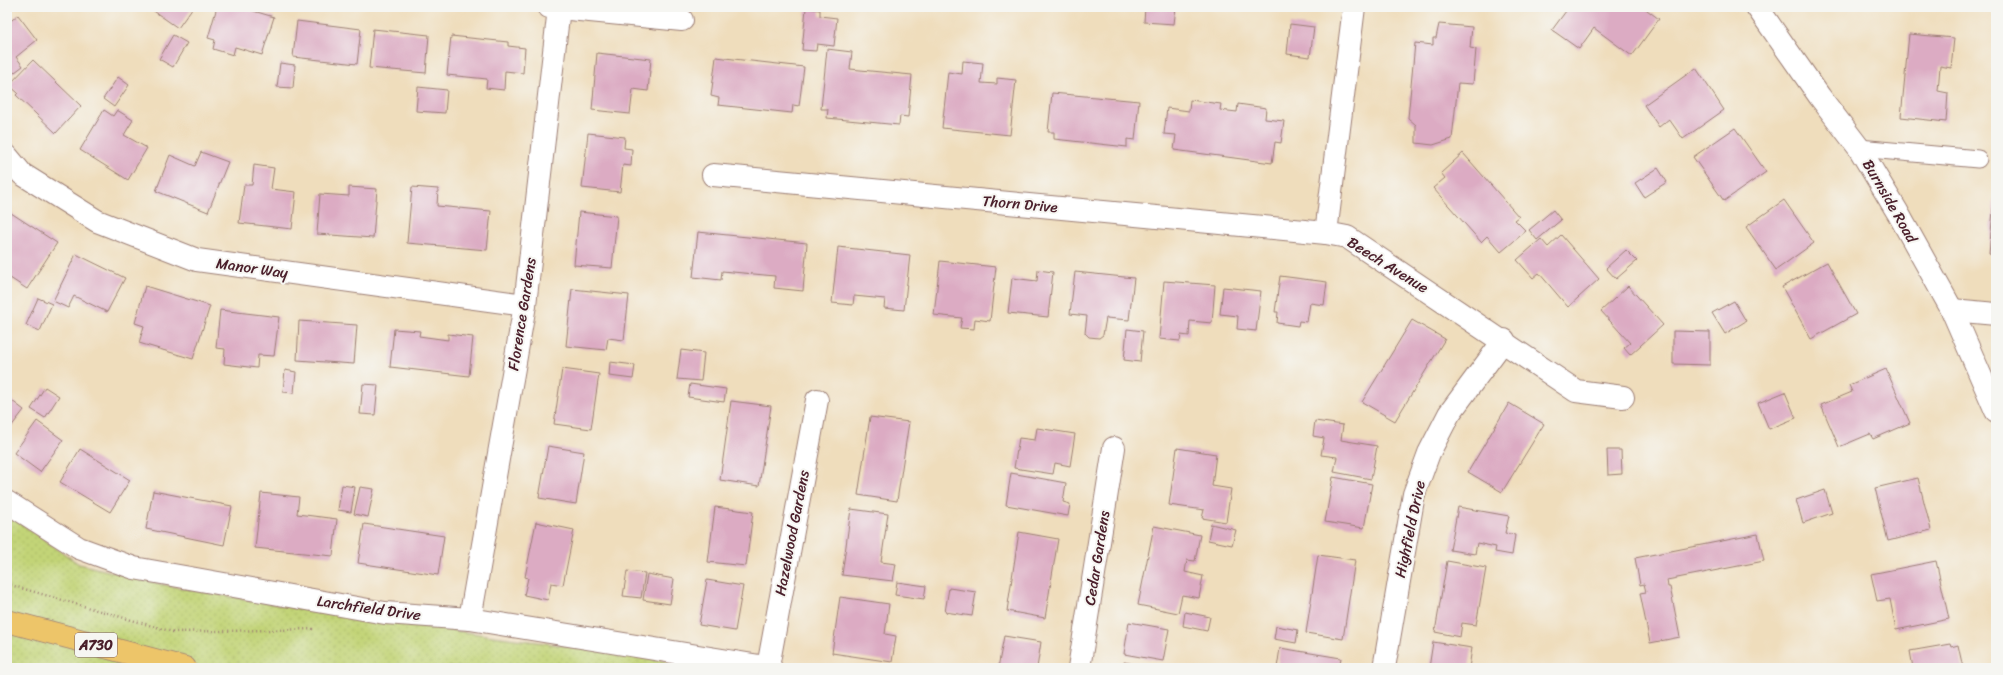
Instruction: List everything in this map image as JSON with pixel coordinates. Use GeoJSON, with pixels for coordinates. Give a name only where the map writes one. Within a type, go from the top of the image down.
{"type":"FeatureCollection","features":[{"type":"Feature","properties":{"kind":"main road","name":"A730"},"geometry":{"type":"LineString","coordinates":[[7,621],[185,668]]}},
{"type":"Feature","properties":{"kind":"street"},"geometry":{"type":"LineString","coordinates":[[554,7],[682,20]]}},
{"type":"Feature","properties":{"kind":"street","name":"Florence Gardens"},"geometry":{"type":"LineString","coordinates":[[470,619],[525,305],[554,7]]}},
{"type":"Feature","properties":{"kind":"street"},"geometry":{"type":"LineString","coordinates":[[1326,234],[1354,7]]}},
{"type":"Feature","properties":{"kind":"street","name":"Burnside Road"},"geometry":{"type":"LineString","coordinates":[[1757,7],[1820,97],[1859,148],[1898,213],[1952,310],[1996,411]]}},
{"type":"Feature","properties":{"kind":"street","name":"Manor Way"},"geometry":{"type":"LineString","coordinates":[[7,156],[22,174],[97,221],[196,260],[525,305]]}},
{"type":"Feature","properties":{"kind":"street","name":"Thorn Drive"},"geometry":{"type":"LineString","coordinates":[[713,175],[1326,234]]}},
{"type":"Feature","properties":{"kind":"street","name":"Beech Avenue"},"geometry":{"type":"LineString","coordinates":[[1326,234],[1348,237],[1504,340],[1576,390],[1623,397]]}},
{"type":"Feature","properties":{"kind":"street"},"geometry":{"type":"LineString","coordinates":[[1952,310],[1996,314]]}},
{"type":"Feature","properties":{"kind":"street","name":"Highfield Drive"},"geometry":{"type":"LineString","coordinates":[[1384,668],[1414,494],[1421,474],[1429,453],[1449,414],[1504,340]]}},
{"type":"Feature","properties":{"kind":"street","name":"Hazelwood Gardens"},"geometry":{"type":"LineString","coordinates":[[769,667],[817,400]]}},
{"type":"Feature","properties":{"kind":"street","name":"Cedar Gardens"},"geometry":{"type":"LineString","coordinates":[[1079,668],[1114,448]]}},
{"type":"Feature","properties":{"kind":"street","name":"Larchfield Drive"},"geometry":{"type":"LineString","coordinates":[[7,502],[79,548],[134,568],[386,613],[470,619],[769,667]]}},
{"type":"Feature","properties":{"kind":"lane"},"geometry":{"type":"LineString","coordinates":[[1859,148],[1978,159]]}},
{"type":"Feature","properties":{"kind":"path"},"geometry":{"type":"LineString","coordinates":[[7,584],[173,632],[320,629]]}},
{"type":"Feature","properties":{"kind":"green space"},"geometry":{"type":"Polygon","coordinates":[[[7,514],[79,564],[165,585],[318,612],[639,656],[699,668],[7,668],[7,514]]]}},
{"type":"Feature","properties":{"kind":"building"},"geometry":{"type":"Polygon","coordinates":[[[148,7],[193,7],[178,28],[148,7]]]}},
{"type":"Feature","properties":{"kind":"building"},"geometry":{"type":"Polygon","coordinates":[[[217,7],[240,7],[274,17],[262,55],[235,47],[233,55],[213,49],[215,40],[208,38],[217,7]]]}},
{"type":"Feature","properties":{"kind":"building"},"geometry":{"type":"Polygon","coordinates":[[[1145,7],[1176,7],[1174,24],[1144,22],[1145,7]]]}},
{"type":"Feature","properties":{"kind":"building"},"geometry":{"type":"Polygon","coordinates":[[[1569,7],[1643,7],[1659,19],[1632,56],[1594,28],[1579,49],[1552,30],[1569,7]]]}},
{"type":"Feature","properties":{"kind":"building"},"geometry":{"type":"Polygon","coordinates":[[[806,8],[820,10],[820,16],[837,18],[834,46],[817,44],[816,51],[802,50],[806,8]]]}},
{"type":"Feature","properties":{"kind":"building"},"geometry":{"type":"Polygon","coordinates":[[[18,15],[37,40],[16,57],[23,66],[7,78],[7,24],[18,15]]]}},
{"type":"Feature","properties":{"kind":"building"},"geometry":{"type":"Polygon","coordinates":[[[297,21],[361,29],[357,64],[293,57],[297,21]]]}},
{"type":"Feature","properties":{"kind":"building"},"geometry":{"type":"Polygon","coordinates":[[[1290,24],[1314,27],[1310,57],[1287,54],[1290,24]]]}},
{"type":"Feature","properties":{"kind":"building"},"geometry":{"type":"Polygon","coordinates":[[[1439,24],[1472,27],[1470,48],[1476,49],[1473,84],[1458,83],[1452,139],[1433,145],[1416,143],[1416,125],[1408,118],[1415,43],[1433,45],[1433,38],[1436,38],[1439,24]]]}},
{"type":"Feature","properties":{"kind":"building"},"geometry":{"type":"Polygon","coordinates":[[[373,29],[429,35],[426,73],[369,68],[373,29]]]}},
{"type":"Feature","properties":{"kind":"building"},"geometry":{"type":"Polygon","coordinates":[[[1909,34],[1954,38],[1951,68],[1940,66],[1938,91],[1948,93],[1946,122],[1901,117],[1909,34]]]}},
{"type":"Feature","properties":{"kind":"building"},"geometry":{"type":"Polygon","coordinates":[[[173,35],[187,43],[173,67],[159,59],[173,35]]]}},
{"type":"Feature","properties":{"kind":"building"},"geometry":{"type":"Polygon","coordinates":[[[451,36],[508,42],[508,46],[525,48],[523,73],[505,71],[504,90],[486,88],[487,79],[447,75],[451,36]]]}},
{"type":"Feature","properties":{"kind":"building"},"geometry":{"type":"Polygon","coordinates":[[[827,49],[852,52],[850,69],[912,75],[908,117],[900,116],[899,125],[827,118],[828,109],[821,109],[827,49]]]}},
{"type":"Feature","properties":{"kind":"building"},"geometry":{"type":"Polygon","coordinates":[[[597,53],[651,59],[648,91],[633,89],[630,114],[592,110],[597,53]]]}},
{"type":"Feature","properties":{"kind":"building"},"geometry":{"type":"Polygon","coordinates":[[[716,57],[804,67],[799,106],[793,105],[792,113],[718,105],[719,98],[711,96],[716,57]]]}},
{"type":"Feature","properties":{"kind":"building"},"geometry":{"type":"Polygon","coordinates":[[[33,60],[81,106],[56,133],[16,95],[18,93],[9,85],[33,60]]]}},
{"type":"Feature","properties":{"kind":"building"},"geometry":{"type":"Polygon","coordinates":[[[963,61],[983,63],[981,83],[997,84],[997,78],[1016,80],[1010,135],[942,128],[948,72],[962,74],[963,61]]]}},
{"type":"Feature","properties":{"kind":"building"},"geometry":{"type":"Polygon","coordinates":[[[280,63],[295,65],[293,88],[277,87],[280,63]]]}},
{"type":"Feature","properties":{"kind":"building"},"geometry":{"type":"Polygon","coordinates":[[[1696,68],[1724,110],[1683,139],[1669,119],[1659,127],[1644,105],[1696,68]]]}},
{"type":"Feature","properties":{"kind":"building"},"geometry":{"type":"Polygon","coordinates":[[[118,77],[129,85],[114,107],[103,99],[118,77]]]}},
{"type":"Feature","properties":{"kind":"building"},"geometry":{"type":"Polygon","coordinates":[[[418,87],[447,90],[445,113],[416,111],[418,87]]]}},
{"type":"Feature","properties":{"kind":"building"},"geometry":{"type":"Polygon","coordinates":[[[1052,93],[1139,101],[1135,140],[1127,139],[1127,147],[1054,139],[1054,132],[1048,132],[1052,93]]]}},
{"type":"Feature","properties":{"kind":"building"},"geometry":{"type":"Polygon","coordinates":[[[1190,100],[1221,104],[1220,110],[1237,112],[1238,104],[1266,108],[1265,119],[1284,121],[1281,143],[1275,142],[1272,163],[1174,150],[1176,135],[1164,134],[1167,108],[1189,111],[1190,100]]]}},
{"type":"Feature","properties":{"kind":"building"},"geometry":{"type":"Polygon","coordinates":[[[104,110],[113,116],[117,110],[133,120],[124,135],[147,148],[128,180],[80,150],[104,110]]]}},
{"type":"Feature","properties":{"kind":"building"},"geometry":{"type":"Polygon","coordinates":[[[1735,128],[1766,172],[1724,201],[1693,157],[1735,128]]]}},
{"type":"Feature","properties":{"kind":"building"},"geometry":{"type":"Polygon","coordinates":[[[588,133],[625,137],[624,148],[632,149],[631,166],[623,165],[620,192],[582,188],[588,133]]]}},
{"type":"Feature","properties":{"kind":"building"},"geometry":{"type":"Polygon","coordinates":[[[201,152],[228,162],[208,212],[156,191],[170,155],[195,166],[201,152]]]}},
{"type":"Feature","properties":{"kind":"building"},"geometry":{"type":"Polygon","coordinates":[[[1463,153],[1519,217],[1515,220],[1526,231],[1501,252],[1487,236],[1481,242],[1433,188],[1445,178],[1441,173],[1463,153]]]}},
{"type":"Feature","properties":{"kind":"building"},"geometry":{"type":"Polygon","coordinates":[[[254,165],[274,168],[271,189],[296,192],[292,229],[239,223],[244,185],[252,185],[254,165]]]}},
{"type":"Feature","properties":{"kind":"building"},"geometry":{"type":"Polygon","coordinates":[[[1658,168],[1667,182],[1644,197],[1635,183],[1658,168]]]}},
{"type":"Feature","properties":{"kind":"building"},"geometry":{"type":"Polygon","coordinates":[[[349,187],[377,189],[373,238],[317,234],[320,194],[349,196],[349,187]]]}},
{"type":"Feature","properties":{"kind":"building"},"geometry":{"type":"Polygon","coordinates":[[[412,187],[438,189],[437,206],[491,211],[487,250],[407,243],[412,187]]]}},
{"type":"Feature","properties":{"kind":"building"},"geometry":{"type":"Polygon","coordinates":[[[1996,189],[1996,255],[1989,254],[1996,189]]]}},
{"type":"Feature","properties":{"kind":"building"},"geometry":{"type":"Polygon","coordinates":[[[1784,200],[1814,243],[1776,270],[1746,227],[1784,200]]]}},
{"type":"Feature","properties":{"kind":"building"},"geometry":{"type":"Polygon","coordinates":[[[1553,210],[1561,220],[1537,240],[1529,230],[1553,210]]]}},
{"type":"Feature","properties":{"kind":"building"},"geometry":{"type":"Polygon","coordinates":[[[8,211],[57,243],[27,289],[7,276],[8,211]]]}},
{"type":"Feature","properties":{"kind":"building"},"geometry":{"type":"Polygon","coordinates":[[[579,212],[617,216],[612,268],[574,265],[579,212]]]}},
{"type":"Feature","properties":{"kind":"building"},"geometry":{"type":"Polygon","coordinates":[[[698,232],[807,243],[803,291],[774,288],[775,276],[722,271],[721,280],[693,277],[698,232]]]}},
{"type":"Feature","properties":{"kind":"building"},"geometry":{"type":"Polygon","coordinates":[[[1561,235],[1599,279],[1568,307],[1539,273],[1533,278],[1517,260],[1541,239],[1548,247],[1561,235]]]}},
{"type":"Feature","properties":{"kind":"building"},"geometry":{"type":"Polygon","coordinates":[[[838,247],[910,255],[904,310],[884,308],[885,299],[854,296],[853,305],[832,303],[838,247]]]}},
{"type":"Feature","properties":{"kind":"building"},"geometry":{"type":"Polygon","coordinates":[[[1626,250],[1637,261],[1616,279],[1606,268],[1626,250]]]}},
{"type":"Feature","properties":{"kind":"building"},"geometry":{"type":"Polygon","coordinates":[[[76,254],[125,278],[107,312],[74,296],[68,308],[53,301],[76,254]]]}},
{"type":"Feature","properties":{"kind":"building"},"geometry":{"type":"Polygon","coordinates":[[[940,261],[996,267],[990,321],[975,319],[974,329],[960,328],[962,318],[934,315],[940,261]]]}},
{"type":"Feature","properties":{"kind":"building"},"geometry":{"type":"Polygon","coordinates":[[[1827,262],[1856,314],[1811,339],[1782,287],[1827,262]]]}},
{"type":"Feature","properties":{"kind":"building"},"geometry":{"type":"Polygon","coordinates":[[[1038,270],[1053,272],[1048,317],[1008,313],[1012,278],[1037,281],[1038,270]]]}},
{"type":"Feature","properties":{"kind":"building"},"geometry":{"type":"Polygon","coordinates":[[[1075,272],[1134,278],[1129,320],[1106,318],[1103,335],[1099,338],[1089,337],[1085,333],[1087,316],[1070,314],[1075,272]]]}},
{"type":"Feature","properties":{"kind":"building"},"geometry":{"type":"Polygon","coordinates":[[[1280,276],[1327,282],[1324,305],[1310,303],[1307,322],[1299,321],[1298,326],[1277,323],[1278,312],[1275,312],[1280,276]]]}},
{"type":"Feature","properties":{"kind":"building"},"geometry":{"type":"Polygon","coordinates":[[[1164,281],[1215,285],[1212,323],[1190,321],[1189,336],[1181,335],[1180,341],[1159,339],[1164,281]]]}},
{"type":"Feature","properties":{"kind":"building"},"geometry":{"type":"Polygon","coordinates":[[[145,286],[210,306],[193,359],[139,343],[144,326],[135,323],[145,286]]]}},
{"type":"Feature","properties":{"kind":"building"},"geometry":{"type":"Polygon","coordinates":[[[1628,286],[1663,325],[1630,355],[1624,348],[1630,343],[1601,311],[1628,286]]]}},
{"type":"Feature","properties":{"kind":"building"},"geometry":{"type":"Polygon","coordinates":[[[1223,287],[1261,291],[1256,331],[1237,329],[1238,316],[1220,314],[1223,287]]]}},
{"type":"Feature","properties":{"kind":"building"},"geometry":{"type":"Polygon","coordinates":[[[572,289],[629,295],[624,340],[608,338],[606,350],[566,346],[572,289]]]}},
{"type":"Feature","properties":{"kind":"building"},"geometry":{"type":"Polygon","coordinates":[[[38,298],[52,304],[40,331],[26,325],[38,298]]]}},
{"type":"Feature","properties":{"kind":"building"},"geometry":{"type":"Polygon","coordinates":[[[1734,301],[1746,321],[1725,334],[1712,313],[1734,301]]]}},
{"type":"Feature","properties":{"kind":"building"},"geometry":{"type":"Polygon","coordinates":[[[220,310],[279,317],[274,356],[258,355],[257,368],[224,364],[225,349],[216,348],[220,310]]]}},
{"type":"Feature","properties":{"kind":"building"},"geometry":{"type":"Polygon","coordinates":[[[1412,320],[1445,339],[1395,421],[1362,402],[1412,320]]]}},
{"type":"Feature","properties":{"kind":"building"},"geometry":{"type":"Polygon","coordinates":[[[299,321],[357,325],[354,364],[297,360],[299,321]]]}},
{"type":"Feature","properties":{"kind":"building"},"geometry":{"type":"Polygon","coordinates":[[[394,329],[420,331],[419,336],[448,340],[448,334],[473,337],[469,376],[390,367],[394,329]]]}},
{"type":"Feature","properties":{"kind":"building"},"geometry":{"type":"Polygon","coordinates":[[[1127,329],[1143,331],[1140,362],[1124,360],[1127,329]]]}},
{"type":"Feature","properties":{"kind":"building"},"geometry":{"type":"Polygon","coordinates":[[[1673,331],[1710,332],[1710,365],[1673,364],[1673,331]]]}},
{"type":"Feature","properties":{"kind":"building"},"geometry":{"type":"Polygon","coordinates":[[[681,350],[704,353],[701,381],[677,379],[681,350]]]}},
{"type":"Feature","properties":{"kind":"building"},"geometry":{"type":"Polygon","coordinates":[[[610,362],[635,365],[633,379],[609,376],[610,362]]]}},
{"type":"Feature","properties":{"kind":"building"},"geometry":{"type":"Polygon","coordinates":[[[562,369],[599,374],[591,429],[554,424],[562,369]]]}},
{"type":"Feature","properties":{"kind":"building"},"geometry":{"type":"Polygon","coordinates":[[[1886,369],[1910,423],[1873,439],[1870,434],[1839,447],[1821,405],[1852,392],[1849,385],[1886,369]]]}},
{"type":"Feature","properties":{"kind":"building"},"geometry":{"type":"Polygon","coordinates":[[[285,370],[296,372],[294,393],[283,392],[285,370]]]}},
{"type":"Feature","properties":{"kind":"building"},"geometry":{"type":"Polygon","coordinates":[[[363,384],[378,385],[375,415],[360,414],[363,384]]]}},
{"type":"Feature","properties":{"kind":"building"},"geometry":{"type":"Polygon","coordinates":[[[690,384],[726,389],[724,402],[688,397],[690,384]]]}},
{"type":"Feature","properties":{"kind":"building"},"geometry":{"type":"Polygon","coordinates":[[[45,387],[59,396],[45,418],[31,409],[45,387]]]}},
{"type":"Feature","properties":{"kind":"building"},"geometry":{"type":"Polygon","coordinates":[[[1785,392],[1796,418],[1769,429],[1758,403],[1785,392]]]}},
{"type":"Feature","properties":{"kind":"building"},"geometry":{"type":"Polygon","coordinates":[[[7,397],[24,410],[7,432],[7,397]]]}},
{"type":"Feature","properties":{"kind":"building"},"geometry":{"type":"Polygon","coordinates":[[[731,401],[771,406],[759,486],[720,480],[731,401]]]}},
{"type":"Feature","properties":{"kind":"building"},"geometry":{"type":"Polygon","coordinates":[[[1509,403],[1544,424],[1502,492],[1468,472],[1509,403]]]}},
{"type":"Feature","properties":{"kind":"building"},"geometry":{"type":"Polygon","coordinates":[[[870,417],[909,422],[897,501],[858,495],[870,417]]]}},
{"type":"Feature","properties":{"kind":"building"},"geometry":{"type":"Polygon","coordinates":[[[37,421],[63,440],[40,472],[14,453],[37,421]]]}},
{"type":"Feature","properties":{"kind":"building"},"geometry":{"type":"Polygon","coordinates":[[[1315,421],[1343,425],[1341,440],[1377,446],[1371,479],[1334,472],[1337,457],[1321,455],[1324,438],[1313,436],[1315,421]]]}},
{"type":"Feature","properties":{"kind":"building"},"geometry":{"type":"Polygon","coordinates":[[[1037,428],[1075,434],[1070,466],[1055,463],[1053,474],[1014,468],[1019,438],[1035,440],[1037,428]]]}},
{"type":"Feature","properties":{"kind":"building"},"geometry":{"type":"Polygon","coordinates":[[[548,446],[584,452],[576,504],[539,498],[548,446]]]}},
{"type":"Feature","properties":{"kind":"building"},"geometry":{"type":"Polygon","coordinates":[[[1177,448],[1216,454],[1212,486],[1231,489],[1226,522],[1202,518],[1204,510],[1169,505],[1177,448]]]}},
{"type":"Feature","properties":{"kind":"building"},"geometry":{"type":"Polygon","coordinates":[[[80,449],[130,480],[110,512],[60,482],[80,449]]]}},
{"type":"Feature","properties":{"kind":"building"},"geometry":{"type":"Polygon","coordinates":[[[1607,450],[1621,450],[1622,474],[1608,475],[1607,450]]]}},
{"type":"Feature","properties":{"kind":"building"},"geometry":{"type":"Polygon","coordinates":[[[1011,473],[1066,483],[1063,502],[1070,504],[1068,516],[1006,505],[1011,473]]]}},
{"type":"Feature","properties":{"kind":"building"},"geometry":{"type":"Polygon","coordinates":[[[1333,477],[1372,484],[1364,528],[1325,522],[1333,477]]]}},
{"type":"Feature","properties":{"kind":"building"},"geometry":{"type":"Polygon","coordinates":[[[1918,478],[1931,530],[1888,541],[1875,488],[1918,478]]]}},
{"type":"Feature","properties":{"kind":"building"},"geometry":{"type":"Polygon","coordinates":[[[342,485],[355,487],[351,512],[338,510],[342,485]]]}},
{"type":"Feature","properties":{"kind":"building"},"geometry":{"type":"Polygon","coordinates":[[[360,487],[374,489],[368,517],[354,514],[360,487]]]}},
{"type":"Feature","properties":{"kind":"building"},"geometry":{"type":"Polygon","coordinates":[[[1825,490],[1832,513],[1803,523],[1796,500],[1825,490]]]}},
{"type":"Feature","properties":{"kind":"building"},"geometry":{"type":"Polygon","coordinates":[[[153,491],[232,506],[224,545],[146,529],[153,491]]]}},
{"type":"Feature","properties":{"kind":"building"},"geometry":{"type":"Polygon","coordinates":[[[261,493],[299,497],[297,514],[337,519],[333,556],[255,548],[261,493]]]}},
{"type":"Feature","properties":{"kind":"building"},"geometry":{"type":"Polygon","coordinates":[[[715,507],[753,512],[746,566],[708,562],[715,507]]]}},
{"type":"Feature","properties":{"kind":"building"},"geometry":{"type":"Polygon","coordinates":[[[1458,507],[1509,516],[1505,533],[1515,535],[1512,555],[1495,552],[1496,547],[1477,543],[1475,554],[1450,550],[1458,507]]]}},
{"type":"Feature","properties":{"kind":"building"},"geometry":{"type":"Polygon","coordinates":[[[851,509],[888,514],[881,562],[896,564],[893,581],[842,575],[851,509]]]}},
{"type":"Feature","properties":{"kind":"building"},"geometry":{"type":"Polygon","coordinates":[[[536,522],[574,530],[563,585],[551,583],[548,600],[524,595],[528,578],[525,577],[536,522]]]}},
{"type":"Feature","properties":{"kind":"building"},"geometry":{"type":"Polygon","coordinates":[[[364,524],[444,536],[438,575],[358,563],[364,524]]]}},
{"type":"Feature","properties":{"kind":"building"},"geometry":{"type":"Polygon","coordinates":[[[1211,524],[1236,530],[1232,545],[1208,540],[1211,524]]]}},
{"type":"Feature","properties":{"kind":"building"},"geometry":{"type":"Polygon","coordinates":[[[1154,526],[1200,535],[1195,561],[1187,560],[1185,572],[1203,576],[1199,598],[1182,595],[1178,613],[1138,605],[1154,526]]]}},
{"type":"Feature","properties":{"kind":"building"},"geometry":{"type":"Polygon","coordinates":[[[1019,532],[1058,539],[1045,618],[1007,611],[1019,532]]]}},
{"type":"Feature","properties":{"kind":"building"},"geometry":{"type":"Polygon","coordinates":[[[1758,534],[1764,561],[1667,580],[1668,587],[1670,587],[1680,637],[1650,643],[1640,593],[1646,592],[1644,584],[1640,585],[1635,558],[1758,534]]]}},
{"type":"Feature","properties":{"kind":"building"},"geometry":{"type":"Polygon","coordinates":[[[1318,555],[1355,560],[1343,639],[1306,633],[1318,555]]]}},
{"type":"Feature","properties":{"kind":"building"},"geometry":{"type":"Polygon","coordinates":[[[1447,561],[1486,568],[1476,625],[1462,623],[1460,637],[1435,632],[1447,561]]]}},
{"type":"Feature","properties":{"kind":"building"},"geometry":{"type":"Polygon","coordinates":[[[1936,561],[1949,619],[1896,630],[1890,599],[1877,601],[1871,574],[1936,561]]]}},
{"type":"Feature","properties":{"kind":"building"},"geometry":{"type":"Polygon","coordinates":[[[627,571],[645,573],[641,598],[623,596],[627,571]]]}},
{"type":"Feature","properties":{"kind":"building"},"geometry":{"type":"Polygon","coordinates":[[[647,574],[674,579],[670,604],[643,600],[647,574]]]}},
{"type":"Feature","properties":{"kind":"building"},"geometry":{"type":"Polygon","coordinates":[[[707,580],[743,586],[735,631],[699,625],[707,580]]]}},
{"type":"Feature","properties":{"kind":"building"},"geometry":{"type":"Polygon","coordinates":[[[897,582],[926,586],[924,599],[895,595],[897,582]]]}},
{"type":"Feature","properties":{"kind":"building"},"geometry":{"type":"Polygon","coordinates":[[[949,588],[976,592],[972,616],[945,612],[949,588]]]}},
{"type":"Feature","properties":{"kind":"building"},"geometry":{"type":"Polygon","coordinates":[[[840,597],[889,604],[885,634],[896,636],[892,662],[832,653],[840,597]]]}},
{"type":"Feature","properties":{"kind":"building"},"geometry":{"type":"Polygon","coordinates":[[[1185,612],[1210,617],[1207,631],[1183,626],[1185,612]]]}},
{"type":"Feature","properties":{"kind":"building"},"geometry":{"type":"Polygon","coordinates":[[[1129,622],[1169,629],[1163,661],[1124,654],[1129,622]]]}},
{"type":"Feature","properties":{"kind":"building"},"geometry":{"type":"Polygon","coordinates":[[[1276,626],[1298,630],[1296,643],[1274,639],[1276,626]]]}},
{"type":"Feature","properties":{"kind":"building"},"geometry":{"type":"Polygon","coordinates":[[[1004,636],[1041,642],[1037,668],[998,668],[1004,636]]]}},
{"type":"Feature","properties":{"kind":"building"},"geometry":{"type":"Polygon","coordinates":[[[1433,642],[1472,648],[1469,668],[1429,668],[1433,642]]]}},
{"type":"Feature","properties":{"kind":"building"},"geometry":{"type":"Polygon","coordinates":[[[1950,644],[1951,647],[1958,645],[1963,668],[1913,668],[1910,651],[1950,644]]]}},
{"type":"Feature","properties":{"kind":"building"},"geometry":{"type":"Polygon","coordinates":[[[1280,648],[1341,658],[1339,668],[1277,668],[1280,648]]]}},
{"type":"Feature","properties":{"kind":"building"},"geometry":{"type":"Polygon","coordinates":[[[1124,662],[1150,667],[1150,668],[1123,668],[1124,662]]]}}]}
